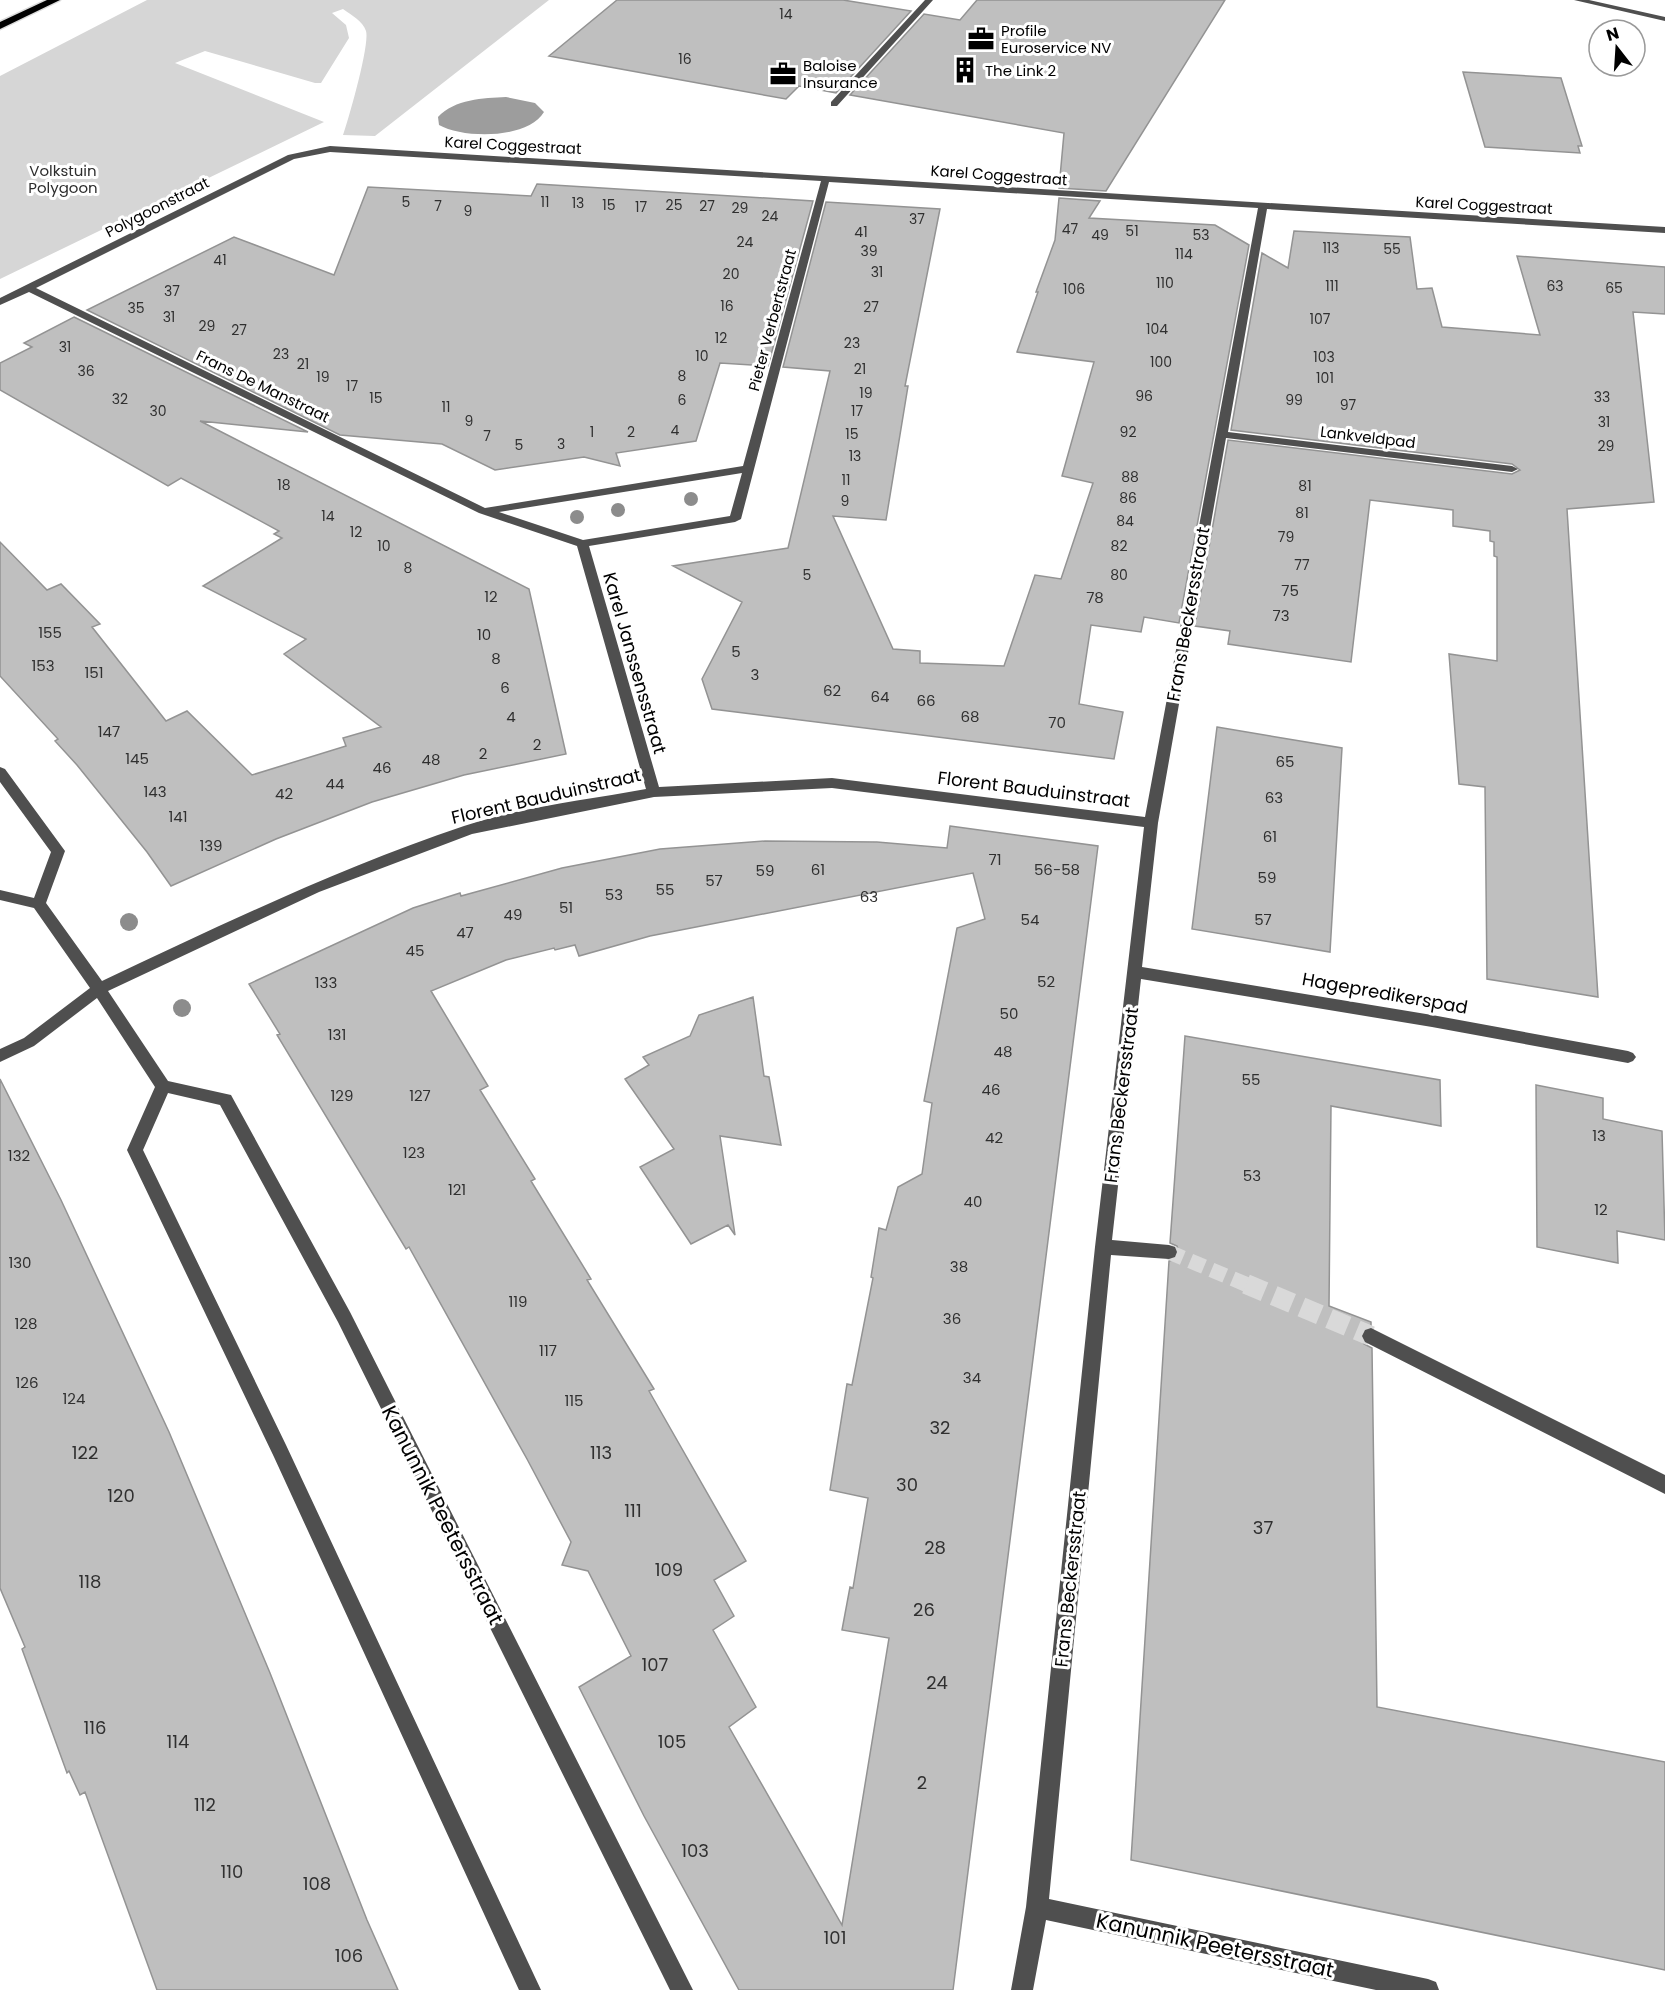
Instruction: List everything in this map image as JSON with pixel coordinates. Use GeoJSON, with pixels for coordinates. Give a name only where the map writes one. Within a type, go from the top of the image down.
{"type":"FeatureCollection","features":[{"type":"Feature","properties":{"kind":"highway"},"geometry":{"type":"LineString","coordinates":[[0,26],[55,0]]}},
{"type":"Feature","properties":{"kind":"street"},"geometry":{"type":"LineString","coordinates":[[834,104],[929,0]]}},
{"type":"Feature","properties":{"kind":"street"},"geometry":{"type":"LineString","coordinates":[[1578,0],[1665,19]]}},
{"type":"Feature","properties":{"kind":"street","name":"Karel Coggestraat"},"geometry":{"type":"LineString","coordinates":[[330,148],[1665,230]]}},
{"type":"Feature","properties":{"kind":"street","name":"Polygoonstraat"},"geometry":{"type":"LineString","coordinates":[[0,302],[291,157],[330,148]]}},
{"type":"Feature","properties":{"kind":"street","name":"Pieter Verbertstraat"},"geometry":{"type":"LineString","coordinates":[[582,544],[735,519],[826,178]]}},
{"type":"Feature","properties":{"kind":"street","name":"Frans Beckersstraat"},"geometry":{"type":"LineString","coordinates":[[1022,1990],[1037,1907],[1103,1247],[1151,824],[1263,207]]}},
{"type":"Feature","properties":{"kind":"street","name":"Frans De Manstraat"},"geometry":{"type":"LineString","coordinates":[[29,288],[483,511],[582,544]]}},
{"type":"Feature","properties":{"kind":"street","name":"Lankveldpad"},"geometry":{"type":"LineString","coordinates":[[1220,434],[1512,469]]}},
{"type":"Feature","properties":{"kind":"street"},"geometry":{"type":"LineString","coordinates":[[483,511],[748,469]]}},
{"type":"Feature","properties":{"kind":"street","name":"Karel Janssensstraat"},"geometry":{"type":"LineString","coordinates":[[582,544],[654,792]]}},
{"type":"Feature","properties":{"kind":"street"},"geometry":{"type":"LineString","coordinates":[[0,772],[58,851],[39,904]]}},
{"type":"Feature","properties":{"kind":"street","name":"Florent Bauduinstraat"},"geometry":{"type":"LineString","coordinates":[[0,1056],[29,1042],[99,989],[314,888],[469,830],[654,792],[832,783],[1151,824]]}},
{"type":"Feature","properties":{"kind":"street"},"geometry":{"type":"LineString","coordinates":[[0,895],[39,904],[163,1086],[135,1150],[280,1451],[530,1990]]}},
{"type":"Feature","properties":{"kind":"street","name":"Hagepredikerspad"},"geometry":{"type":"LineString","coordinates":[[1135,972],[1432,1020],[1628,1057]]}},
{"type":"Feature","properties":{"kind":"street","name":"Kanunnik Peetersstraat"},"geometry":{"type":"LineString","coordinates":[[163,1086],[225,1100],[344,1317],[682,1990]]}},
{"type":"Feature","properties":{"kind":"street"},"geometry":{"type":"LineString","coordinates":[[1103,1247],[1169,1251]]}},
{"type":"Feature","properties":{"kind":"street"},"geometry":{"type":"LineString","coordinates":[[1371,1336],[1665,1485]]}},
{"type":"Feature","properties":{"kind":"street","name":"Kanunnik Peetersstraat"},"geometry":{"type":"LineString","coordinates":[[1037,1907],[1428,1990]]}},
{"type":"Feature","properties":{"kind":"green space","name":"Volkstuin Polygoon"},"geometry":{"type":"Polygon","coordinates":[[[147,0],[549,0],[375,136],[343,135],[358,82],[365,50],[366,31],[356,18],[343,9],[332,13],[346,25],[349,38],[321,83],[205,51],[175,63],[324,122],[0,279],[0,76],[147,0]]]}},
{"type":"Feature","properties":{"kind":"shaded area"},"geometry":{"type":"Polygon","coordinates":[[[506,97],[535,103],[544,112],[536,121],[524,127],[495,134],[464,133],[439,125],[438,117],[453,106],[470,101],[506,97]]]}},
{"type":"Feature","properties":{"kind":"building"},"geometry":{"type":"Polygon","coordinates":[[[617,0],[843,0],[911,11],[836,93],[799,86],[786,99],[549,56],[617,0]]]}},
{"type":"Feature","properties":{"kind":"building","name":"The Link 2"},"geometry":{"type":"Polygon","coordinates":[[[977,0],[1225,0],[1106,191],[1059,188],[1064,133],[850,95],[924,14],[960,20],[977,0]]]}},
{"type":"Feature","properties":{"kind":"building"},"geometry":{"type":"Polygon","coordinates":[[[1463,72],[1561,78],[1582,146],[1578,146],[1580,153],[1485,147],[1463,72]]]}},
{"type":"Feature","properties":{"kind":"building"},"geometry":{"type":"Polygon","coordinates":[[[537,184],[813,201],[768,366],[720,363],[696,441],[616,453],[620,466],[584,457],[495,470],[442,444],[340,435],[87,310],[234,237],[334,275],[368,187],[531,196],[537,184]]]}},
{"type":"Feature","properties":{"kind":"building"},"geometry":{"type":"Polygon","coordinates":[[[1059,198],[1100,201],[1089,218],[1215,225],[1249,245],[1179,623],[1144,617],[1141,632],[1091,625],[1079,704],[1123,712],[1114,759],[712,709],[702,679],[742,602],[673,566],[788,548],[830,371],[783,367],[826,202],[940,209],[905,386],[908,386],[886,520],[833,516],[893,649],[920,651],[920,663],[1004,666],[1035,575],[1061,579],[1093,483],[1062,476],[1094,362],[1017,352],[1055,240],[1059,198]]]}},
{"type":"Feature","properties":{"kind":"building"},"geometry":{"type":"Polygon","coordinates":[[[1294,231],[1410,237],[1417,289],[1432,288],[1442,327],[1540,335],[1517,256],[1665,267],[1665,314],[1633,312],[1654,502],[1567,509],[1598,997],[1487,979],[1485,787],[1459,784],[1449,654],[1497,661],[1497,557],[1494,556],[1494,542],[1490,541],[1490,531],[1453,526],[1453,510],[1370,500],[1351,662],[1228,644],[1230,631],[1195,626],[1228,440],[1512,474],[1520,470],[1512,464],[1231,430],[1262,253],[1288,268],[1294,231]]]}},
{"type":"Feature","properties":{"kind":"building"},"geometry":{"type":"Polygon","coordinates":[[[74,317],[308,432],[200,421],[529,589],[566,754],[464,775],[372,802],[276,839],[171,886],[147,852],[55,741],[58,739],[0,676],[0,542],[47,590],[61,584],[100,624],[92,627],[166,721],[187,711],[252,775],[346,746],[343,738],[381,727],[284,654],[306,639],[203,586],[282,538],[274,534],[279,531],[181,478],[168,486],[0,390],[0,363],[32,347],[24,343],[74,317]]]}},
{"type":"Feature","properties":{"kind":"building"},"geometry":{"type":"Polygon","coordinates":[[[1217,727],[1342,748],[1330,952],[1192,929],[1217,727]]]}},
{"type":"Feature","properties":{"kind":"building"},"geometry":{"type":"Polygon","coordinates":[[[950,826],[1098,846],[953,1990],[739,1990],[644,1816],[579,1687],[631,1656],[588,1571],[562,1565],[571,1542],[527,1459],[409,1247],[406,1249],[277,1035],[280,1034],[249,984],[413,908],[460,893],[461,896],[562,868],[660,849],[765,841],[877,842],[947,848],[950,826]],[[973,873],[650,936],[579,956],[575,945],[555,950],[554,948],[506,960],[431,991],[488,1086],[480,1090],[535,1179],[531,1181],[591,1279],[587,1280],[654,1389],[649,1391],[746,1561],[714,1580],[734,1616],[713,1630],[756,1707],[729,1727],[842,1925],[889,1638],[842,1630],[850,1587],[853,1588],[868,1498],[830,1490],[847,1384],[852,1385],[873,1278],[871,1277],[879,1228],[886,1230],[898,1187],[922,1174],[932,1103],[924,1101],[957,928],[985,919],[973,873]]]}},
{"type":"Feature","properties":{"kind":"building"},"geometry":{"type":"Polygon","coordinates":[[[753,997],[764,1076],[769,1077],[781,1145],[720,1136],[735,1235],[728,1225],[691,1244],[640,1167],[674,1149],[625,1079],[649,1065],[643,1057],[690,1036],[699,1015],[753,997]]]}},
{"type":"Feature","properties":{"kind":"building"},"geometry":{"type":"Polygon","coordinates":[[[1185,1036],[1440,1080],[1441,1126],[1331,1106],[1329,1306],[1371,1322],[1371,1326],[1363,1329],[1360,1337],[1364,1344],[1372,1348],[1377,1707],[1665,1762],[1665,1970],[1131,1860],[1169,1261],[1176,1259],[1179,1253],[1177,1246],[1170,1243],[1185,1036]]]}},
{"type":"Feature","properties":{"kind":"building"},"geometry":{"type":"Polygon","coordinates":[[[0,1079],[61,1200],[169,1432],[270,1673],[367,1920],[398,1990],[157,1990],[85,1792],[80,1795],[69,1771],[67,1773],[22,1649],[25,1647],[0,1588],[0,1079]]]}},
{"type":"Feature","properties":{"kind":"building"},"geometry":{"type":"Polygon","coordinates":[[[1536,1085],[1603,1098],[1603,1119],[1662,1131],[1665,1240],[1617,1231],[1618,1263],[1537,1247],[1536,1085]]]}},
{"type":"Feature","properties":{"kind":"tunnel"},"geometry":{"type":"LineString","coordinates":[[1169,1252],[1250,1286]]}},
{"type":"Feature","properties":{"kind":"tunnel"},"geometry":{"type":"LineString","coordinates":[[1246,1284],[1371,1336]]}},
{"type":"Feature","properties":{"kind":"place","name":"Profile Euroservice NV"},"geometry":{"type":"Point","coordinates":[981,39]}},
{"type":"Feature","properties":{"kind":"place","name":"The Link 2"},"geometry":{"type":"Point","coordinates":[965,70]}},
{"type":"Feature","properties":{"kind":"place","name":"Baloise Insurance"},"geometry":{"type":"Point","coordinates":[783,74]}}]}
